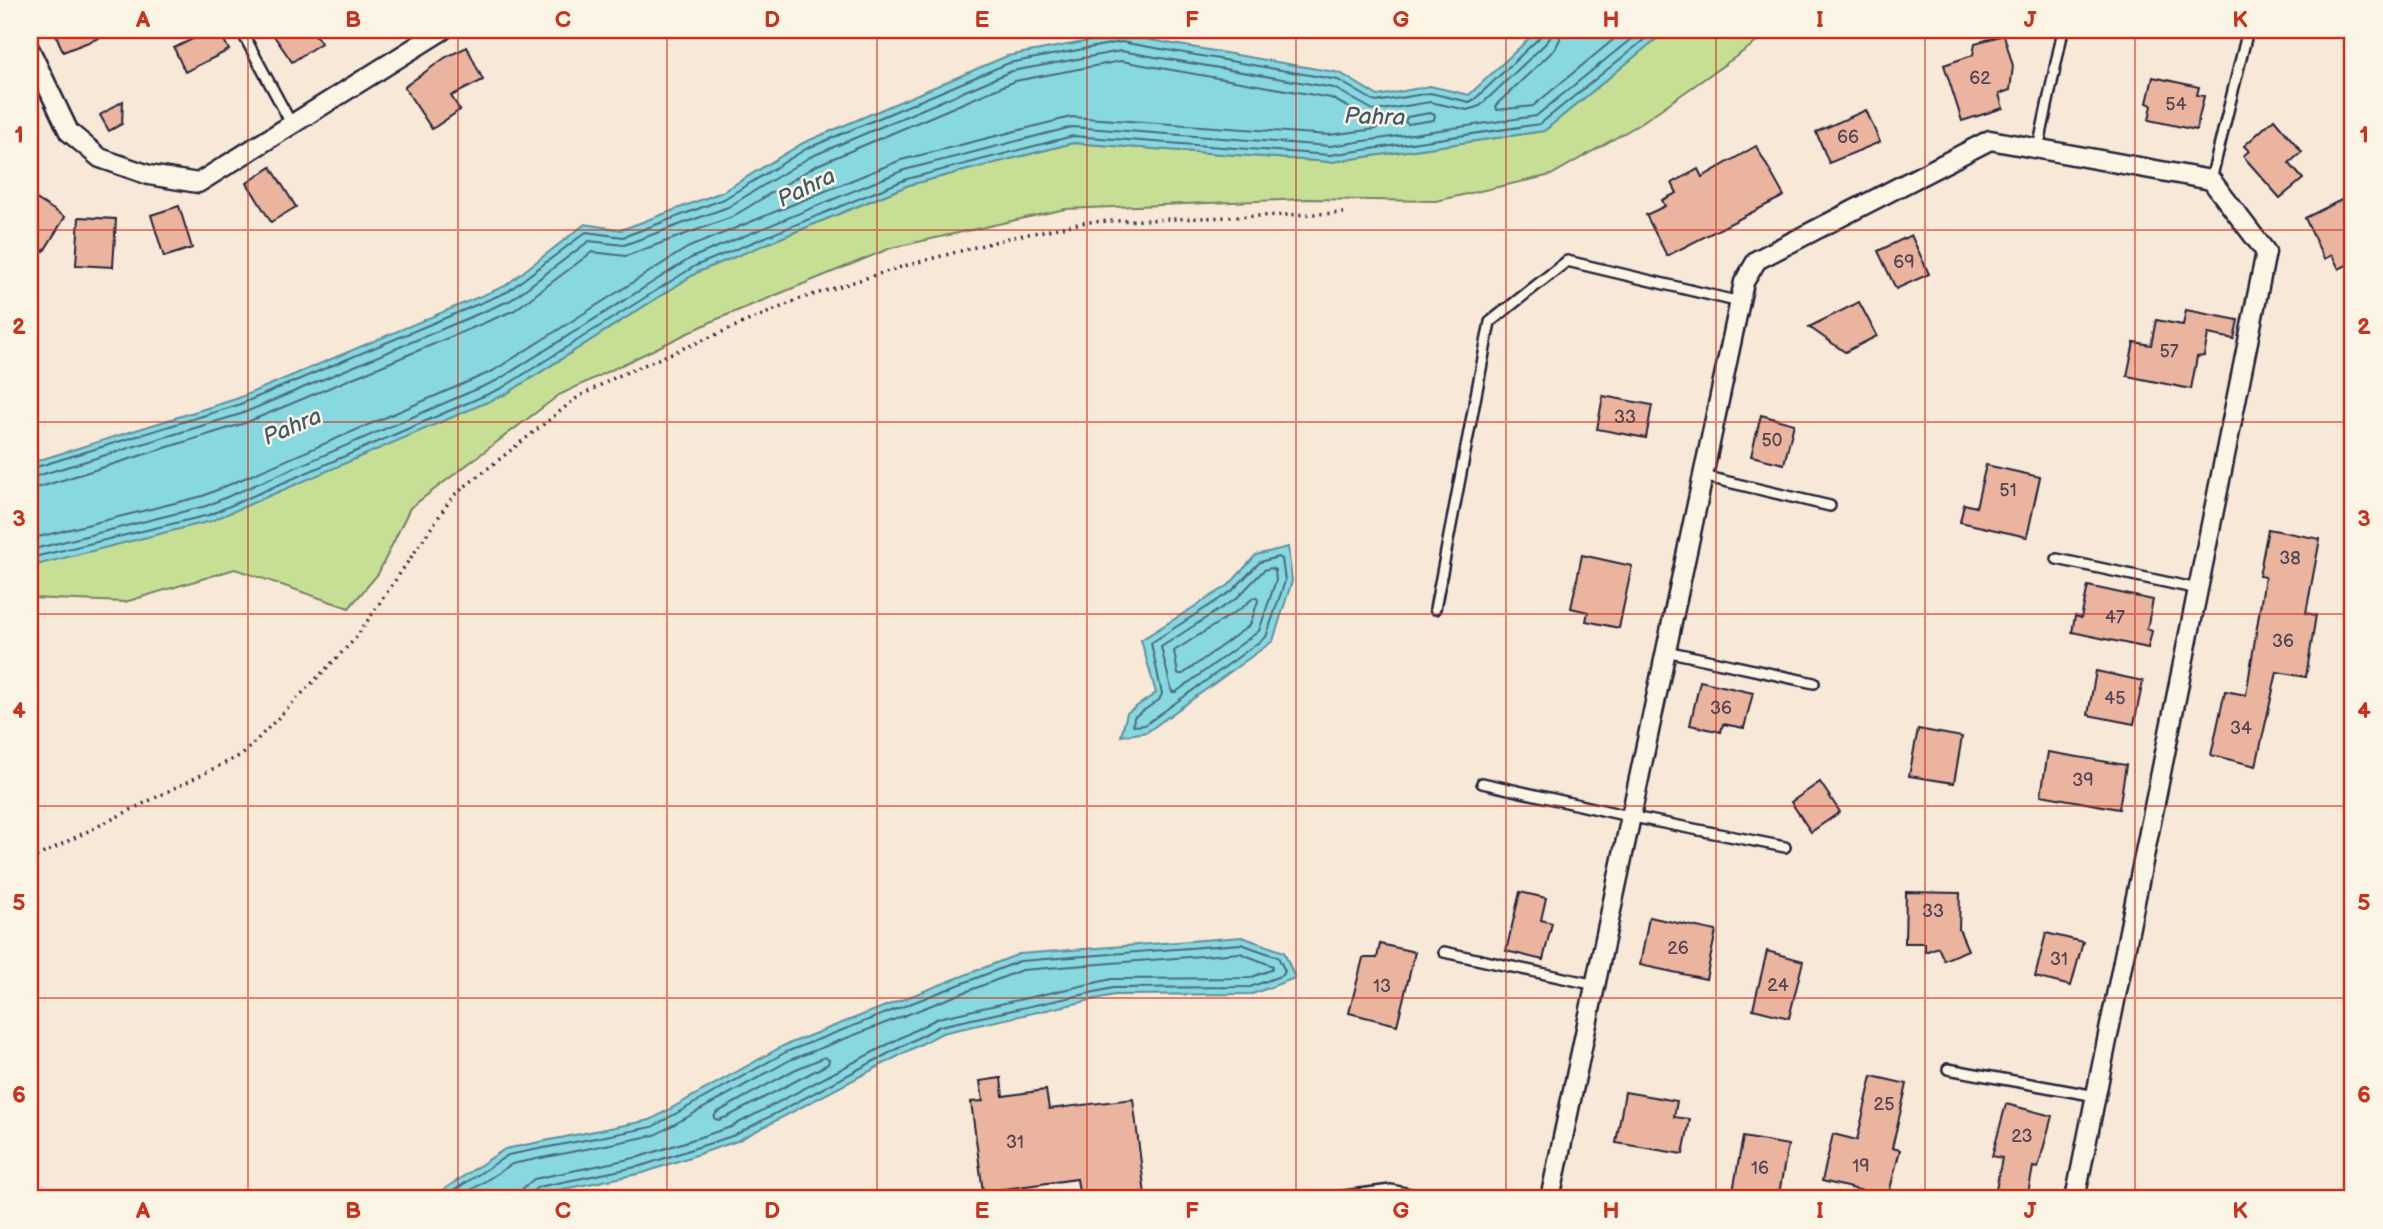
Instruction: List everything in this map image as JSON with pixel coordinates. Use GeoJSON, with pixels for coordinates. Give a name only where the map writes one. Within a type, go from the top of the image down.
{"type":"FeatureCollection","features":[{"type":"Feature","properties":{"kind":"street"},"geometry":{"type":"LineString","coordinates":[[30,50],[69,132],[100,158],[149,175],[198,183],[443,30]]}},
{"type":"Feature","properties":{"kind":"street"},"geometry":{"type":"LineString","coordinates":[[1550,1199],[1633,817],[1744,282],[1757,260],[1990,140],[2211,180],[2266,252],[2075,1199]]}},
{"type":"Feature","properties":{"kind":"lane"},"geometry":{"type":"LineString","coordinates":[[241,30],[292,125]]}},
{"type":"Feature","properties":{"kind":"lane"},"geometry":{"type":"LineString","coordinates":[[2038,149],[2063,30]]}},
{"type":"Feature","properties":{"kind":"lane"},"geometry":{"type":"LineString","coordinates":[[2211,180],[2246,38]]}},
{"type":"Feature","properties":{"kind":"lane"},"geometry":{"type":"LineString","coordinates":[[1435,609],[1490,321],[1567,261],[1740,302]]}},
{"type":"Feature","properties":{"kind":"lane"},"geometry":{"type":"LineString","coordinates":[[1703,475],[1830,506]]}},
{"type":"Feature","properties":{"kind":"lane"},"geometry":{"type":"LineString","coordinates":[[2057,559],[2198,589]]}},
{"type":"Feature","properties":{"kind":"lane"},"geometry":{"type":"LineString","coordinates":[[1666,651],[1814,683]]}},
{"type":"Feature","properties":{"kind":"lane"},"geometry":{"type":"LineString","coordinates":[[1482,783],[1785,847]]}},
{"type":"Feature","properties":{"kind":"lane"},"geometry":{"type":"LineString","coordinates":[[1444,951],[1596,985]]}},
{"type":"Feature","properties":{"kind":"lane"},"geometry":{"type":"LineString","coordinates":[[1948,1069],[2096,1096]]}},
{"type":"Feature","properties":{"kind":"lane"},"geometry":{"type":"LineString","coordinates":[[1321,1199],[1391,1190],[1435,1199]]}},
{"type":"Feature","properties":{"kind":"path"},"geometry":{"type":"LineString","coordinates":[[30,860],[243,754],[355,639],[453,496],[578,397],[618,376],[800,299],[904,266],[1009,238],[1087,222],[1344,213]]}},
{"type":"Feature","properties":{"kind":"green space"},"geometry":{"type":"Polygon","coordinates":[[[1667,30],[1774,30],[1638,125],[1551,175],[1436,201],[1307,199],[1065,209],[891,248],[715,320],[559,395],[410,508],[378,574],[349,608],[235,569],[125,602],[30,598],[30,565],[37,565],[506,394],[698,272],[909,185],[1073,143],[1331,162],[1544,131],[1667,30]]]}},
{"type":"Feature","properties":{"kind":"water","name":"Pahra"},"geometry":{"type":"Polygon","coordinates":[[[1538,30],[1667,30],[1544,131],[1331,162],[1073,143],[909,185],[698,272],[506,394],[211,521],[30,565],[30,463],[236,399],[505,286],[585,224],[621,230],[722,192],[803,143],[1007,56],[1122,35],[1340,73],[1378,96],[1430,86],[1469,95],[1538,30]]]}},
{"type":"Feature","properties":{"kind":"water"},"geometry":{"type":"Polygon","coordinates":[[[1288,547],[1292,581],[1273,641],[1147,732],[1121,736],[1127,713],[1156,693],[1141,640],[1229,585],[1256,555],[1288,547]]]}},
{"type":"Feature","properties":{"kind":"water"},"geometry":{"type":"Polygon","coordinates":[[[1242,937],[1284,952],[1295,978],[1252,994],[1114,995],[942,1033],[737,1141],[643,1173],[539,1194],[533,1199],[429,1199],[505,1149],[650,1120],[783,1046],[1019,954],[1242,937]]]}},
{"type":"Feature","properties":{"kind":"building"},"geometry":{"type":"Polygon","coordinates":[[[54,30],[117,30],[117,31],[63,52],[54,30]]]}},
{"type":"Feature","properties":{"kind":"building"},"geometry":{"type":"Polygon","coordinates":[[[211,30],[219,30],[229,50],[185,72],[174,48],[211,30]]]}},
{"type":"Feature","properties":{"kind":"building"},"geometry":{"type":"Polygon","coordinates":[[[270,30],[312,30],[321,43],[292,62],[270,30]]]}},
{"type":"Feature","properties":{"kind":"building"},"geometry":{"type":"Polygon","coordinates":[[[2004,35],[2013,66],[2010,90],[1999,94],[2003,108],[1962,121],[1944,65],[1973,55],[1975,43],[2004,35]]]}},
{"type":"Feature","properties":{"kind":"building"},"geometry":{"type":"Polygon","coordinates":[[[467,47],[483,80],[451,96],[460,110],[432,129],[404,87],[446,57],[467,47]]]}},
{"type":"Feature","properties":{"kind":"building"},"geometry":{"type":"Polygon","coordinates":[[[2153,77],[2199,87],[2197,95],[2204,96],[2196,130],[2149,120],[2152,105],[2147,103],[2153,77]]]}},
{"type":"Feature","properties":{"kind":"building"},"geometry":{"type":"Polygon","coordinates":[[[123,101],[122,124],[109,131],[100,115],[123,101]]]}},
{"type":"Feature","properties":{"kind":"building"},"geometry":{"type":"Polygon","coordinates":[[[1866,110],[1880,142],[1829,163],[1816,132],[1866,110]]]}},
{"type":"Feature","properties":{"kind":"building"},"geometry":{"type":"Polygon","coordinates":[[[2274,119],[2302,152],[2289,163],[2303,179],[2280,198],[2243,156],[2249,151],[2244,146],[2274,119]]]}},
{"type":"Feature","properties":{"kind":"building"},"geometry":{"type":"Polygon","coordinates":[[[1756,146],[1784,196],[1667,256],[1646,215],[1665,206],[1662,200],[1677,193],[1672,183],[1698,169],[1702,177],[1756,146]]]}},
{"type":"Feature","properties":{"kind":"building"},"geometry":{"type":"Polygon","coordinates":[[[271,167],[296,207],[271,222],[247,183],[271,167]]]}},
{"type":"Feature","properties":{"kind":"building"},"geometry":{"type":"Polygon","coordinates":[[[2353,194],[2353,262],[2339,269],[2332,255],[2324,259],[2305,218],[2353,194]]]}},
{"type":"Feature","properties":{"kind":"building"},"geometry":{"type":"Polygon","coordinates":[[[30,195],[65,217],[44,251],[30,242],[30,195]]]}},
{"type":"Feature","properties":{"kind":"building"},"geometry":{"type":"Polygon","coordinates":[[[179,206],[192,248],[164,257],[151,215],[179,206]]]}},
{"type":"Feature","properties":{"kind":"building"},"geometry":{"type":"Polygon","coordinates":[[[79,217],[116,219],[113,267],[76,265],[79,217]]]}},
{"type":"Feature","properties":{"kind":"building"},"geometry":{"type":"Polygon","coordinates":[[[1911,235],[1929,274],[1896,289],[1878,251],[1911,235]]]}},
{"type":"Feature","properties":{"kind":"building"},"geometry":{"type":"Polygon","coordinates":[[[1859,302],[1877,336],[1845,352],[1809,327],[1859,302]]]}},
{"type":"Feature","properties":{"kind":"building"},"geometry":{"type":"Polygon","coordinates":[[[2186,310],[2238,320],[2234,339],[2208,334],[2204,356],[2197,357],[2191,389],[2127,376],[2134,342],[2151,345],[2156,320],[2183,325],[2186,310]]]}},
{"type":"Feature","properties":{"kind":"building"},"geometry":{"type":"Polygon","coordinates":[[[1603,396],[1652,405],[1646,438],[1597,429],[1603,396]]]}},
{"type":"Feature","properties":{"kind":"building"},"geometry":{"type":"Polygon","coordinates":[[[1761,415],[1794,424],[1784,464],[1751,456],[1761,415]]]}},
{"type":"Feature","properties":{"kind":"building"},"geometry":{"type":"Polygon","coordinates":[[[1986,465],[2040,477],[2027,537],[1960,522],[1964,504],[1976,507],[1986,465]]]}},
{"type":"Feature","properties":{"kind":"building"},"geometry":{"type":"Polygon","coordinates":[[[2268,529],[2320,539],[2306,613],[2316,615],[2306,677],[2277,672],[2256,766],[2211,755],[2225,691],[2246,695],[2265,577],[2259,576],[2268,529]]]}},
{"type":"Feature","properties":{"kind":"building"},"geometry":{"type":"Polygon","coordinates":[[[1582,555],[1632,566],[1619,628],[1586,621],[1588,612],[1571,608],[1582,555]]]}},
{"type":"Feature","properties":{"kind":"building"},"geometry":{"type":"Polygon","coordinates":[[[2088,586],[2153,600],[2147,629],[2152,631],[2148,648],[2072,632],[2075,616],[2081,618],[2088,586]]]}},
{"type":"Feature","properties":{"kind":"building"},"geometry":{"type":"Polygon","coordinates":[[[2096,671],[2143,681],[2134,724],[2088,715],[2096,671]]]}},
{"type":"Feature","properties":{"kind":"building"},"geometry":{"type":"Polygon","coordinates":[[[1700,681],[1753,693],[1744,728],[1723,724],[1721,732],[1690,725],[1700,681]]]}},
{"type":"Feature","properties":{"kind":"building"},"geometry":{"type":"Polygon","coordinates":[[[1918,729],[1962,737],[1954,783],[1909,776],[1918,729]]]}},
{"type":"Feature","properties":{"kind":"building"},"geometry":{"type":"Polygon","coordinates":[[[2048,752],[2126,765],[2119,809],[2041,795],[2048,752]]]}},
{"type":"Feature","properties":{"kind":"building"},"geometry":{"type":"Polygon","coordinates":[[[1820,782],[1840,812],[1811,832],[1791,802],[1820,782]]]}},
{"type":"Feature","properties":{"kind":"building"},"geometry":{"type":"Polygon","coordinates":[[[1520,892],[1546,898],[1541,920],[1552,923],[1543,960],[1506,951],[1520,892]]]}},
{"type":"Feature","properties":{"kind":"building"},"geometry":{"type":"Polygon","coordinates":[[[1906,892],[1960,893],[1959,929],[1968,950],[1944,960],[1938,947],[1925,952],[1925,943],[1905,943],[1906,892]]]}},
{"type":"Feature","properties":{"kind":"building"},"geometry":{"type":"Polygon","coordinates":[[[1649,917],[1716,931],[1706,979],[1640,965],[1649,917]]]}},
{"type":"Feature","properties":{"kind":"building"},"geometry":{"type":"Polygon","coordinates":[[[2046,933],[2083,942],[2071,986],[2035,977],[2046,933]]]}},
{"type":"Feature","properties":{"kind":"building"},"geometry":{"type":"Polygon","coordinates":[[[1380,944],[1415,952],[1397,1025],[1349,1013],[1363,958],[1377,958],[1380,944]]]}},
{"type":"Feature","properties":{"kind":"building"},"geometry":{"type":"Polygon","coordinates":[[[1767,951],[1803,961],[1789,1018],[1753,1009],[1767,951]]]}},
{"type":"Feature","properties":{"kind":"building"},"geometry":{"type":"Polygon","coordinates":[[[1872,1076],[1907,1084],[1892,1148],[1900,1150],[1888,1197],[1822,1181],[1833,1134],[1857,1140],[1872,1076]]]}},
{"type":"Feature","properties":{"kind":"building"},"geometry":{"type":"Polygon","coordinates":[[[1001,1078],[1003,1096],[1046,1090],[1049,1109],[1133,1099],[1145,1195],[1080,1199],[1077,1179],[983,1192],[971,1102],[983,1101],[980,1081],[1001,1078]]]}},
{"type":"Feature","properties":{"kind":"building"},"geometry":{"type":"Polygon","coordinates":[[[1625,1092],[1677,1101],[1674,1117],[1690,1119],[1683,1154],[1616,1143],[1625,1092]]]}},
{"type":"Feature","properties":{"kind":"building"},"geometry":{"type":"Polygon","coordinates":[[[2006,1104],[2052,1116],[2038,1168],[2033,1167],[2027,1199],[1994,1199],[2002,1158],[1992,1156],[2006,1104]]]}},
{"type":"Feature","properties":{"kind":"building"},"geometry":{"type":"Polygon","coordinates":[[[1743,1137],[1788,1145],[1778,1199],[1733,1191],[1743,1137]]]}}]}
